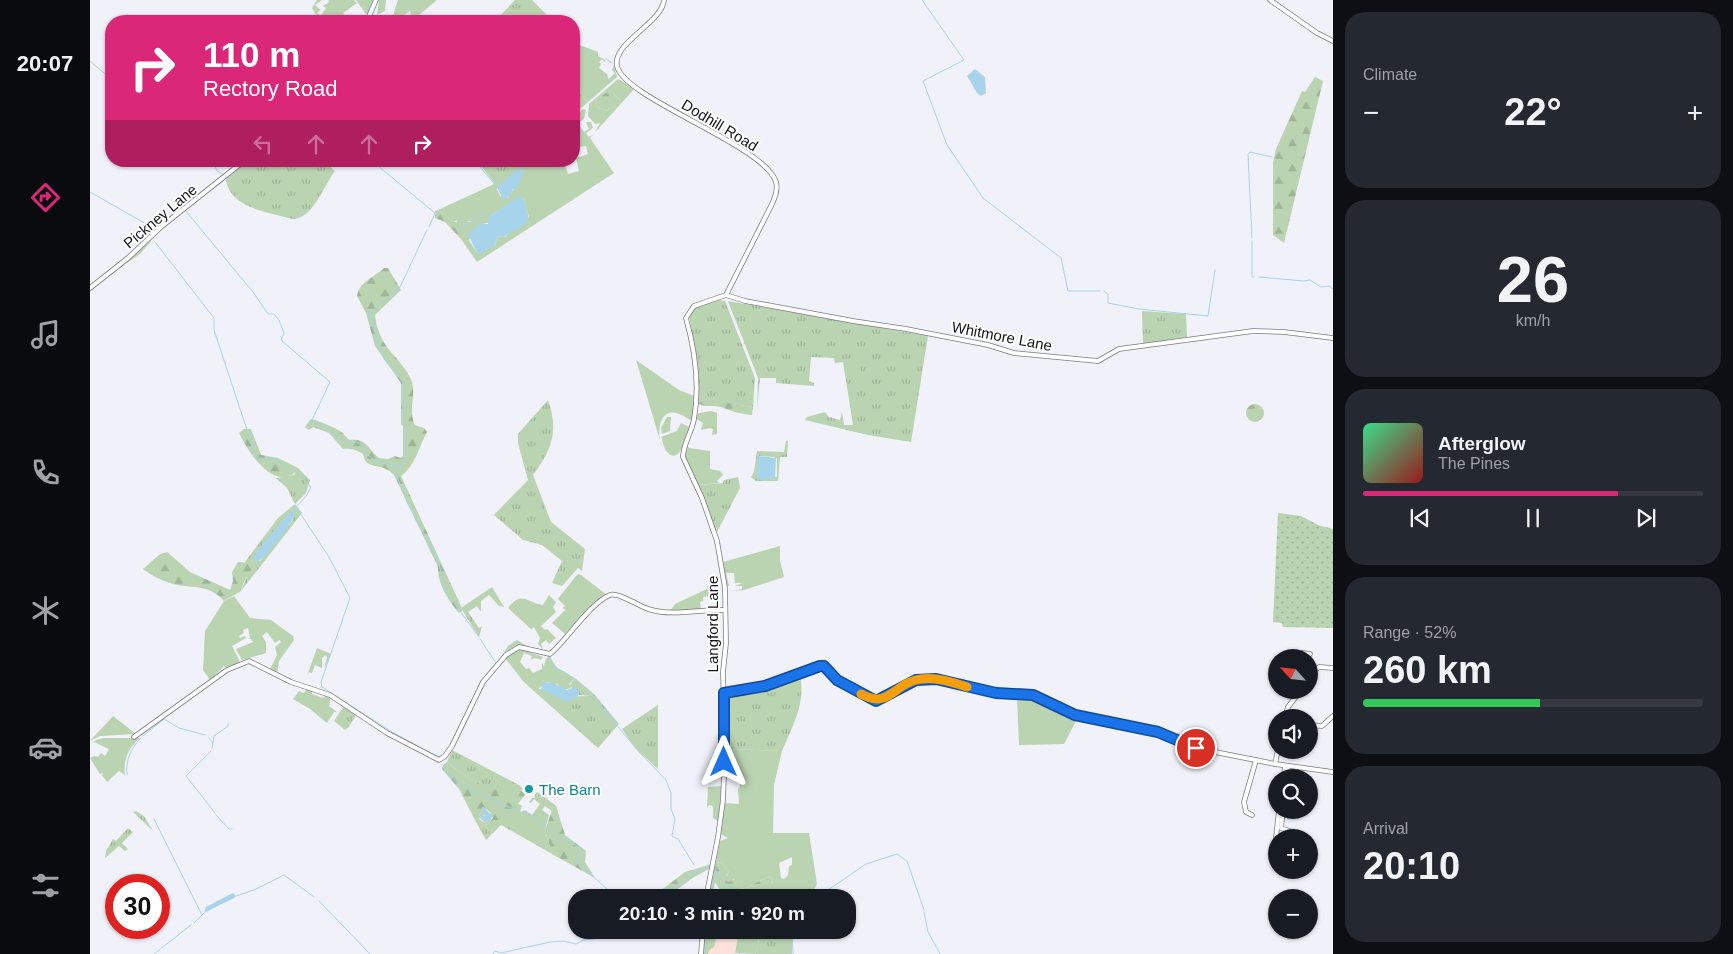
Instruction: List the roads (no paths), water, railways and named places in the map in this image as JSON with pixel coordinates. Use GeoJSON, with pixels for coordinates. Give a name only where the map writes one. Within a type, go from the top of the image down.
{"type":"FeatureCollection","features":[{"type":"Feature","properties":{"kind":"street"},"geometry":{"type":"LineString","coordinates":[[370,15],[376,0]]}},
{"type":"Feature","properties":{"kind":"street","name":"Dodhill Road"},"geometry":{"type":"LineString","coordinates":[[664,0],[660,10],[619,54],[616,64],[621,75],[654,98],[754,157],[770,172],[776,181],[777,189],[772,204],[726,295]]}},
{"type":"Feature","properties":{"kind":"street"},"geometry":{"type":"LineString","coordinates":[[1270,0],[1317,33],[1333,41]]}},
{"type":"Feature","properties":{"kind":"street","name":"Pickney Lane"},"geometry":{"type":"LineString","coordinates":[[90,288],[128,258],[162,226],[236,167]]}},
{"type":"Feature","properties":{"kind":"street","name":"Whitmore Lane"},"geometry":{"type":"LineString","coordinates":[[726,295],[744,301],[906,329],[1014,352],[1077,359],[1098,360],[1120,349],[1253,331],[1284,332],[1333,338]]}},
{"type":"Feature","properties":{"kind":"street","name":"Langford Lane"},"geometry":{"type":"LineString","coordinates":[[708,889],[722,806],[725,747],[723,672],[726,643],[725,588],[717,541],[683,454],[692,426],[696,396],[695,362],[686,314],[700,303],[726,295]]}},
{"type":"Feature","properties":{"kind":"street"},"geometry":{"type":"LineString","coordinates":[[134,737],[227,670],[249,661],[291,682],[330,695],[387,733],[439,760],[445,756],[452,746],[478,690],[506,655],[518,647],[550,654],[576,625],[609,595],[616,594],[639,606],[659,612],[686,613],[724,610]]}},
{"type":"Feature","properties":{"kind":"street"},"geometry":{"type":"LineString","coordinates":[[724,693],[758,687],[820,666],[824,666],[842,683],[876,701],[916,680],[936,679],[996,693],[1033,695],[1082,717],[1150,730],[1196,748],[1275,764],[1333,772]]}},
{"type":"Feature","properties":{"kind":"street"},"geometry":{"type":"LineString","coordinates":[[1318,668],[1323,666],[1333,668]]}},
{"type":"Feature","properties":{"kind":"street"},"geometry":{"type":"LineString","coordinates":[[1318,725],[1324,725],[1333,716]]}},
{"type":"Feature","properties":{"kind":"street"},"geometry":{"type":"LineString","coordinates":[[1324,725],[1326,730]]}},
{"type":"Feature","properties":{"kind":"street"},"geometry":{"type":"LineString","coordinates":[[1275,764],[1276,759]]}},
{"type":"Feature","properties":{"kind":"street"},"geometry":{"type":"LineString","coordinates":[[1252,815],[1246,812],[1244,802],[1256,760]]}},
{"type":"Feature","properties":{"kind":"street"},"geometry":{"type":"LineString","coordinates":[[701,954],[702,939]]}},
{"type":"Feature","properties":{"kind":"water"},"geometry":{"type":"Polygon","coordinates":[[[975,69],[985,77],[986,93],[981,96],[977,93],[967,76],[975,69]]]}},
{"type":"Feature","properties":{"kind":"water"},"geometry":{"type":"Polygon","coordinates":[[[518,169],[524,172],[516,189],[513,189],[510,196],[503,200],[497,187],[518,169]]]}},
{"type":"Feature","properties":{"kind":"water"},"geometry":{"type":"Polygon","coordinates":[[[519,196],[523,198],[528,222],[504,237],[498,236],[495,245],[478,255],[468,234],[481,223],[488,224],[489,217],[519,196]]]}},
{"type":"Feature","properties":{"kind":"water"},"geometry":{"type":"Polygon","coordinates":[[[758,456],[776,458],[775,479],[757,479],[758,456]]]}},
{"type":"Feature","properties":{"kind":"water"},"geometry":{"type":"Polygon","coordinates":[[[293,512],[295,515],[272,548],[257,562],[253,559],[256,552],[289,513],[293,512]]]}},
{"type":"Feature","properties":{"kind":"water"},"geometry":{"type":"Polygon","coordinates":[[[543,682],[554,683],[567,690],[575,687],[579,691],[579,695],[570,701],[562,700],[541,689],[543,682]]]}},
{"type":"Feature","properties":{"kind":"water"},"geometry":{"type":"Polygon","coordinates":[[[483,807],[493,816],[489,822],[484,821],[479,815],[480,813],[483,816],[485,815],[481,809],[483,807]]]}},
{"type":"Feature","properties":{"kind":"water"},"geometry":{"type":"Polygon","coordinates":[[[233,893],[236,896],[234,898],[204,913],[206,907],[233,893]]]}},
{"type":"Feature","properties":{"kind":"waterway"},"geometry":{"type":"LineString","coordinates":[[922,0],[964,60],[923,81],[947,145],[983,198],[1061,258],[1068,291],[1100,291]]}},
{"type":"Feature","properties":{"kind":"waterway"},"geometry":{"type":"LineString","coordinates":[[606,59],[612,63]]}},
{"type":"Feature","properties":{"kind":"waterway"},"geometry":{"type":"LineString","coordinates":[[90,61],[105,74]]}},
{"type":"Feature","properties":{"kind":"waterway"},"geometry":{"type":"LineString","coordinates":[[1252,238],[1248,154],[1250,152],[1272,157]]}},
{"type":"Feature","properties":{"kind":"waterway"},"geometry":{"type":"LineString","coordinates":[[215,167],[217,171],[224,175]]}},
{"type":"Feature","properties":{"kind":"waterway"},"geometry":{"type":"LineString","coordinates":[[379,167],[435,213],[429,227]]}},
{"type":"Feature","properties":{"kind":"waterway"},"geometry":{"type":"LineString","coordinates":[[480,167],[497,187]]}},
{"type":"Feature","properties":{"kind":"waterway"},"geometry":{"type":"LineString","coordinates":[[227,179],[233,174]]}},
{"type":"Feature","properties":{"kind":"waterway"},"geometry":{"type":"LineString","coordinates":[[196,201],[222,182]]}},
{"type":"Feature","properties":{"kind":"waterway"},"geometry":{"type":"LineString","coordinates":[[90,192],[155,229],[203,191]]}},
{"type":"Feature","properties":{"kind":"waterway"},"geometry":{"type":"LineString","coordinates":[[185,210],[253,292],[268,314],[274,314],[279,320],[284,333],[281,340],[330,382],[311,422],[333,433],[336,438],[346,444],[357,442],[361,445],[362,450],[376,461],[392,464],[408,504],[438,560],[446,592],[479,637]]}},
{"type":"Feature","properties":{"kind":"waterway"},"geometry":{"type":"LineString","coordinates":[[456,227],[458,230],[487,212],[490,217]]}},
{"type":"Feature","properties":{"kind":"waterway"},"geometry":{"type":"LineString","coordinates":[[393,464],[400,466],[404,463],[406,426],[403,423],[403,382],[384,359],[369,313],[399,289],[427,230]]}},
{"type":"Feature","properties":{"kind":"waterway"},"geometry":{"type":"LineString","coordinates":[[1252,241],[1252,277],[1254,277]]}},
{"type":"Feature","properties":{"kind":"waterway"},"geometry":{"type":"LineString","coordinates":[[155,242],[214,318],[214,330],[255,454],[258,458],[275,459],[289,469],[296,471]]}},
{"type":"Feature","properties":{"kind":"waterway"},"geometry":{"type":"LineString","coordinates":[[1104,291],[1108,294],[1108,303],[1139,309],[1208,316],[1215,270]]}},
{"type":"Feature","properties":{"kind":"waterway"},"geometry":{"type":"LineString","coordinates":[[1259,277],[1310,280],[1321,287],[1329,286],[1333,289]]}},
{"type":"Feature","properties":{"kind":"waterway"},"geometry":{"type":"LineString","coordinates":[[300,475],[311,487],[307,495],[296,507],[329,557],[350,598],[321,682],[322,687],[392,732],[438,757],[441,756]]}},
{"type":"Feature","properties":{"kind":"waterway"},"geometry":{"type":"LineString","coordinates":[[293,512],[296,507]]}},
{"type":"Feature","properties":{"kind":"waterway"},"geometry":{"type":"LineString","coordinates":[[480,639],[496,663]]}},
{"type":"Feature","properties":{"kind":"waterway"},"geometry":{"type":"LineString","coordinates":[[550,657],[553,666],[568,674],[589,692],[639,752],[666,780],[671,793],[671,809],[675,819],[672,836],[678,839],[694,865]]}},
{"type":"Feature","properties":{"kind":"waterway"},"geometry":{"type":"LineString","coordinates":[[143,736],[164,719],[179,728],[205,735]]}},
{"type":"Feature","properties":{"kind":"waterway"},"geometry":{"type":"LineString","coordinates":[[213,743],[214,736],[228,726],[228,723]]}},
{"type":"Feature","properties":{"kind":"waterway"},"geometry":{"type":"LineString","coordinates":[[127,775],[130,755],[134,746],[141,738]]}},
{"type":"Feature","properties":{"kind":"waterway"},"geometry":{"type":"LineString","coordinates":[[209,738],[213,743],[212,748]]}},
{"type":"Feature","properties":{"kind":"waterway"},"geometry":{"type":"LineString","coordinates":[[446,759],[453,748]]}},
{"type":"Feature","properties":{"kind":"waterway"},"geometry":{"type":"LineString","coordinates":[[211,751],[186,776],[215,813]]}},
{"type":"Feature","properties":{"kind":"waterway"},"geometry":{"type":"LineString","coordinates":[[443,765],[459,786]]}},
{"type":"Feature","properties":{"kind":"waterway"},"geometry":{"type":"LineString","coordinates":[[461,786],[520,812]]}},
{"type":"Feature","properties":{"kind":"waterway"},"geometry":{"type":"LineString","coordinates":[[521,812],[530,814],[561,838],[582,848],[584,852],[576,859],[578,863],[607,889]]}},
{"type":"Feature","properties":{"kind":"waterway"},"geometry":{"type":"LineString","coordinates":[[216,815],[229,829],[232,829]]}},
{"type":"Feature","properties":{"kind":"waterway"},"geometry":{"type":"LineString","coordinates":[[154,819],[202,915]]}},
{"type":"Feature","properties":{"kind":"waterway"},"geometry":{"type":"LineString","coordinates":[[829,889],[866,864],[897,854],[907,861],[924,910]]}},
{"type":"Feature","properties":{"kind":"waterway"},"geometry":{"type":"LineString","coordinates":[[673,889],[692,874],[711,866]]}},
{"type":"Feature","properties":{"kind":"waterway"},"geometry":{"type":"LineString","coordinates":[[715,866],[716,874]]}},
{"type":"Feature","properties":{"kind":"waterway"},"geometry":{"type":"LineString","coordinates":[[717,873],[732,889]]}},
{"type":"Feature","properties":{"kind":"waterway"},"geometry":{"type":"LineString","coordinates":[[236,896],[254,890],[284,875],[314,897]]}},
{"type":"Feature","properties":{"kind":"waterway"},"geometry":{"type":"LineString","coordinates":[[712,889],[713,881]]}},
{"type":"Feature","properties":{"kind":"waterway"},"geometry":{"type":"LineString","coordinates":[[319,901],[370,954]]}},
{"type":"Feature","properties":{"kind":"waterway"},"geometry":{"type":"LineString","coordinates":[[924,912],[928,932],[940,954]]}},
{"type":"Feature","properties":{"kind":"waterway"},"geometry":{"type":"LineString","coordinates":[[194,923],[204,913]]}},
{"type":"Feature","properties":{"kind":"waterway"},"geometry":{"type":"LineString","coordinates":[[154,954],[191,925]]}},
{"type":"Feature","properties":{"kind":"waterway"},"geometry":{"type":"LineString","coordinates":[[493,954],[495,951],[501,953],[550,942],[563,941],[576,944],[584,940],[592,939]]}},
{"type":"Feature","properties":{"kind":"waterway"},"geometry":{"type":"LineString","coordinates":[[704,954],[705,939]]}},
{"type":"Feature","properties":{"kind":"waterway"},"geometry":{"type":"LineString","coordinates":[[792,939],[793,954]]}},
{"type":"Feature","properties":{"kind":"place","name":"The Barn"},"geometry":{"type":"Point","coordinates":[529,789]}}]}
